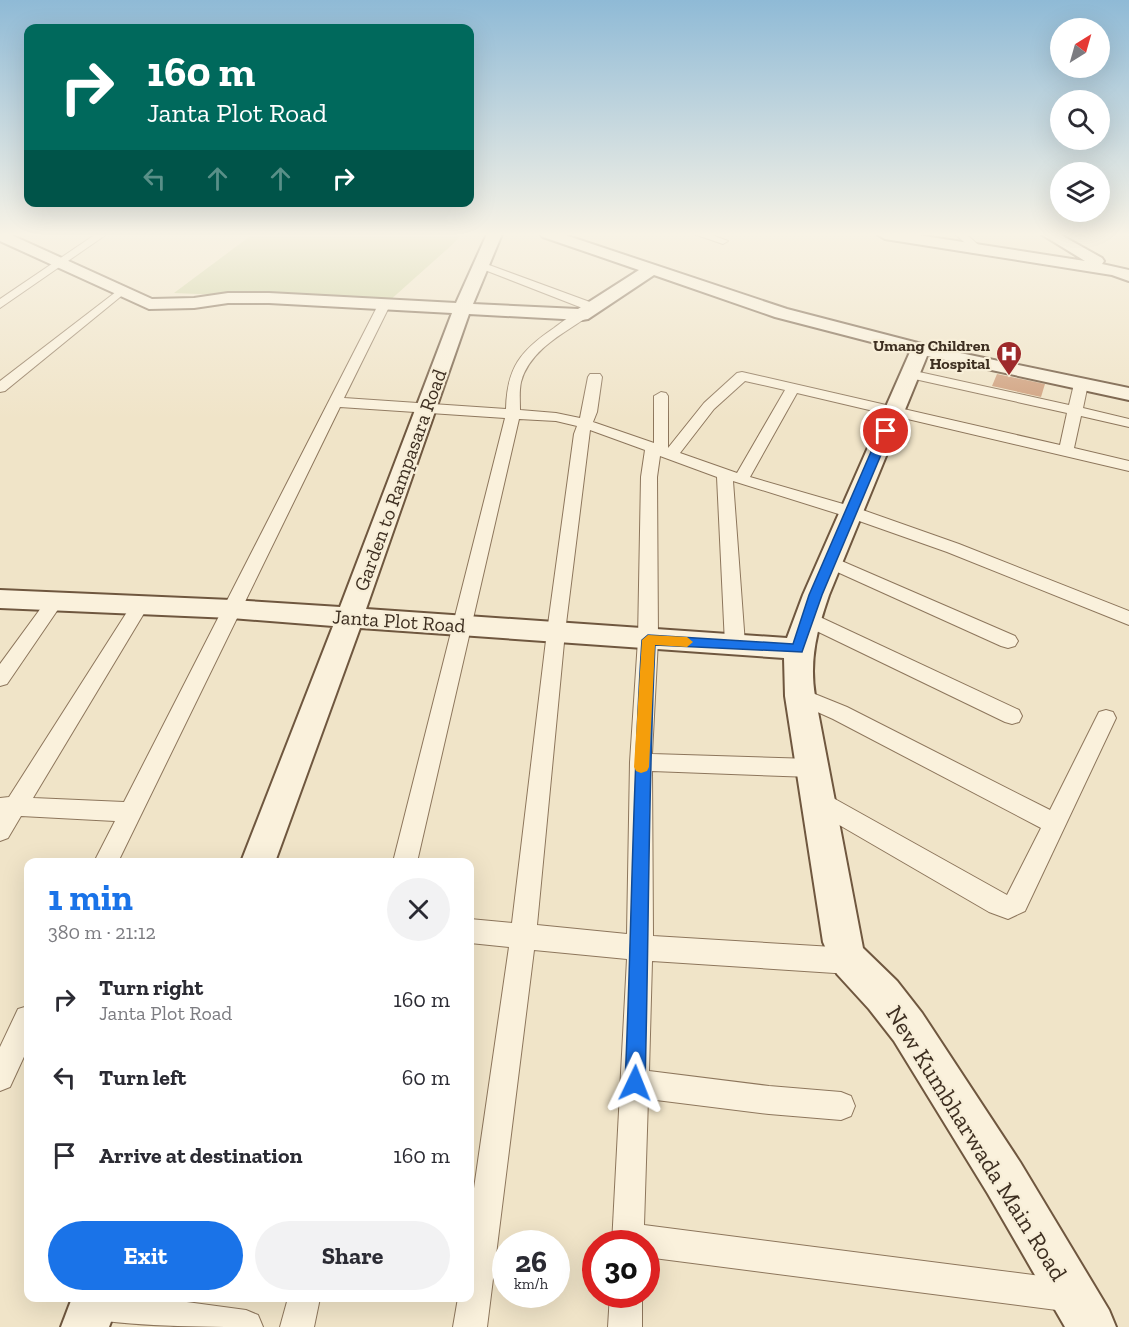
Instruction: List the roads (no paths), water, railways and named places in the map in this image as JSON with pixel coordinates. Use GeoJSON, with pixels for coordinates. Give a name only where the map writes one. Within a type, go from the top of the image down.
{"type":"FeatureCollection","features":[{"type":"Feature","properties":{"kind":"main road"},"geometry":{"type":"LineString","coordinates":[[132,296],[149,304],[194,303],[237,298],[462,309],[588,312],[612,296]]}},
{"type":"Feature","properties":{"kind":"main road","name":"Garden to Rampasara Road"},"geometry":{"type":"LineString","coordinates":[[260,858],[468,296]]}},
{"type":"Feature","properties":{"kind":"main road"},"geometry":{"type":"LineString","coordinates":[[729,296],[916,362],[1080,384],[1129,394]]}},
{"type":"Feature","properties":{"kind":"main road","name":"New Kumbharwada Main Road"},"geometry":{"type":"LineString","coordinates":[[916,362],[802,633],[797,677],[842,942],[850,961],[883,995],[908,1027],[1004,1178],[1092,1327]]}},
{"type":"Feature","properties":{"kind":"main road","name":"Janta Plot Road"},"geometry":{"type":"LineString","coordinates":[[0,599],[231,609],[648,640],[735,644],[802,633]]}},
{"type":"Feature","properties":{"kind":"street"},"geometry":{"type":"LineString","coordinates":[[0,388],[115,296]]}},
{"type":"Feature","properties":{"kind":"street"},"geometry":{"type":"LineString","coordinates":[[551,296],[588,312]]}},
{"type":"Feature","properties":{"kind":"street"},"geometry":{"type":"LineString","coordinates":[[108,858],[384,305]]}},
{"type":"Feature","properties":{"kind":"street"},"geometry":{"type":"LineString","coordinates":[[406,858],[513,414],[514,382],[524,361],[543,341],[588,312]]}},
{"type":"Feature","properties":{"kind":"street"},"geometry":{"type":"LineString","coordinates":[[916,362],[1076,410],[1129,423]]}},
{"type":"Feature","properties":{"kind":"street"},"geometry":{"type":"LineString","coordinates":[[474,1297],[523,936],[556,632],[581,434],[590,412],[595,377]]}},
{"type":"Feature","properties":{"kind":"street"},"geometry":{"type":"LineString","coordinates":[[628,1230],[640,948],[642,762],[648,640],[649,477],[662,451],[740,377],[750,377],[1129,466]]}},
{"type":"Feature","properties":{"kind":"street"},"geometry":{"type":"LineString","coordinates":[[1065,450],[1076,410],[1080,384]]}},
{"type":"Feature","properties":{"kind":"street"},"geometry":{"type":"LineString","coordinates":[[735,644],[733,476],[793,387]]}},
{"type":"Feature","properties":{"kind":"street"},"geometry":{"type":"LineString","coordinates":[[661,396],[662,451]]}},
{"type":"Feature","properties":{"kind":"street"},"geometry":{"type":"LineString","coordinates":[[334,402],[556,417],[586,424],[733,476],[851,512],[953,548],[1129,618]]}},
{"type":"Feature","properties":{"kind":"street"},"geometry":{"type":"LineString","coordinates":[[830,562],[1008,641]]}},
{"type":"Feature","properties":{"kind":"street"},"geometry":{"type":"LineString","coordinates":[[0,679],[55,601]]}},
{"type":"Feature","properties":{"kind":"street"},"geometry":{"type":"LineString","coordinates":[[0,831],[8,806],[140,605]]}},
{"type":"Feature","properties":{"kind":"street"},"geometry":{"type":"LineString","coordinates":[[802,633],[1012,716]]}},
{"type":"Feature","properties":{"kind":"street"},"geometry":{"type":"LineString","coordinates":[[800,696],[840,713],[1055,824]]}},
{"type":"Feature","properties":{"kind":"street"},"geometry":{"type":"LineString","coordinates":[[642,762],[815,785],[1004,906],[1016,903],[1106,718]]}},
{"type":"Feature","properties":{"kind":"street"},"geometry":{"type":"LineString","coordinates":[[8,806],[130,812]]}},
{"type":"Feature","properties":{"kind":"street"},"geometry":{"type":"LineString","coordinates":[[474,931],[640,948],[850,961]]}},
{"type":"Feature","properties":{"kind":"street"},"geometry":{"type":"LineString","coordinates":[[0,1077],[24,1027]]}},
{"type":"Feature","properties":{"kind":"street"},"geometry":{"type":"LineString","coordinates":[[635,1083],[769,1100],[841,1106]]}},
{"type":"Feature","properties":{"kind":"street"},"geometry":{"type":"LineString","coordinates":[[660,1245],[1074,1296]]}},
{"type":"Feature","properties":{"kind":"street"},"geometry":{"type":"LineString","coordinates":[[297,1327],[303,1302]]}},
{"type":"Feature","properties":{"kind":"street"},"geometry":{"type":"LineString","coordinates":[[470,1327],[473,1302]]}},
{"type":"Feature","properties":{"kind":"street"},"geometry":{"type":"LineString","coordinates":[[625,1327],[626,1308]]}},
{"type":"Feature","properties":{"kind":"street"},"geometry":{"type":"LineString","coordinates":[[92,1310],[246,1327]]}},
{"type":"Feature","properties":{"kind":"place","name":"Umang Children Hospital"},"geometry":{"type":"Point","coordinates":[1009,377]}}]}
